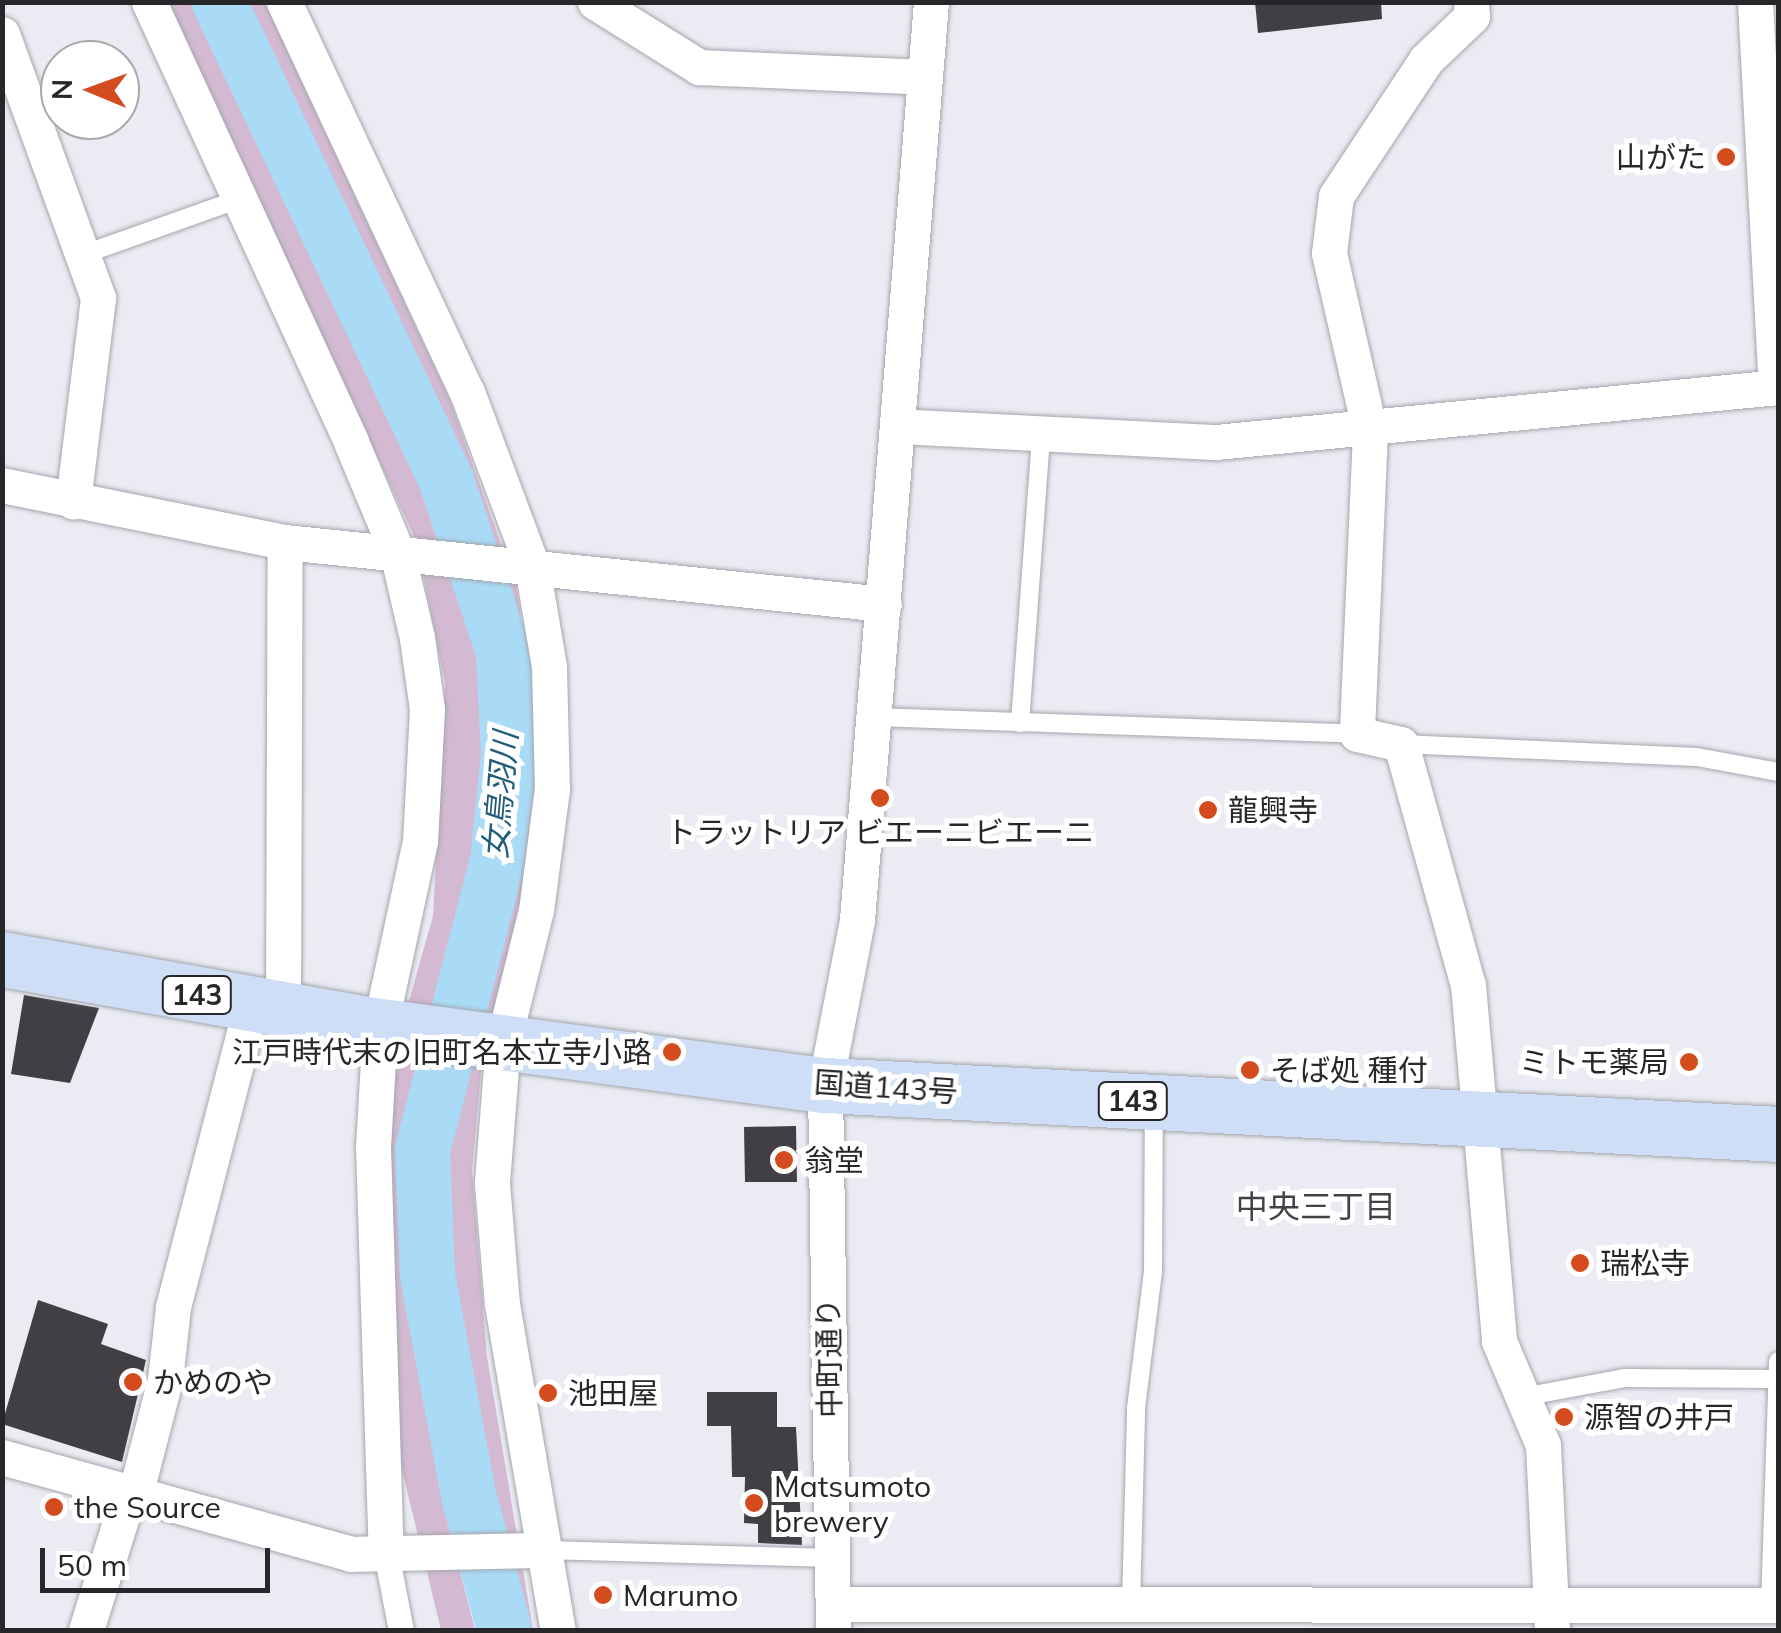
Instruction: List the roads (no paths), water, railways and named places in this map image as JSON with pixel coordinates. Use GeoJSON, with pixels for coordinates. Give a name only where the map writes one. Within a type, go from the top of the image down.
{"type":"FeatureCollection","features":[{"type":"Feature","properties":{"kind":"highway","name":"国道143号"},"geometry":{"type":"LineString","coordinates":[[2,959],[386,1027],[824,1085],[1778,1134]]}},
{"type":"Feature","properties":{"kind":"street"},"geometry":{"type":"LineString","coordinates":[[150,2],[403,552],[425,691],[426,762],[420,841],[386,1027],[372,1147],[403,1552],[402,1630]]}},
{"type":"Feature","properties":{"kind":"street"},"geometry":{"type":"LineString","coordinates":[[284,2],[467,392],[525,565],[549,667],[552,790],[536,910],[496,1042],[492,1183],[502,1304],[534,1550],[558,1630]]}},
{"type":"Feature","properties":{"kind":"street"},"geometry":{"type":"LineString","coordinates":[[595,2],[699,67],[925,77]]}},
{"type":"Feature","properties":{"kind":"street","name":"中町通り"},"geometry":{"type":"LineString","coordinates":[[833,1617],[824,1085],[857,920],[931,2]]}},
{"type":"Feature","properties":{"kind":"street"},"geometry":{"type":"LineString","coordinates":[[1471,2],[1472,16],[1426,60],[1336,196],[1329,253],[1370,432],[1357,734],[1400,744],[1468,986],[1500,1341],[1528,1396],[1543,1445],[1552,1617]]}},
{"type":"Feature","properties":{"kind":"street"},"geometry":{"type":"LineString","coordinates":[[897,426],[1146,444],[1370,432],[1777,387],[1771,148],[1755,2]]}},
{"type":"Feature","properties":{"kind":"street"},"geometry":{"type":"LineString","coordinates":[[2,34],[98,298],[73,501]]}},
{"type":"Feature","properties":{"kind":"street"},"geometry":{"type":"LineString","coordinates":[[2,485],[285,542],[884,604]]}},
{"type":"Feature","properties":{"kind":"street"},"geometry":{"type":"LineString","coordinates":[[86,1630],[132,1495],[165,1380],[173,1308],[267,1007],[285,542]]}},
{"type":"Feature","properties":{"kind":"street"},"geometry":{"type":"LineString","coordinates":[[2,1457],[350,1554],[534,1550]]}},
{"type":"Feature","properties":{"kind":"street"},"geometry":{"type":"LineString","coordinates":[[833,1617],[1131,1605],[1552,1617],[1774,1605]]}},
{"type":"Feature","properties":{"kind":"lane"},"geometry":{"type":"LineString","coordinates":[[82,254],[242,198]]}},
{"type":"Feature","properties":{"kind":"lane"},"geometry":{"type":"LineString","coordinates":[[1020,723],[1040,436]]}},
{"type":"Feature","properties":{"kind":"lane"},"geometry":{"type":"LineString","coordinates":[[876,718],[1357,734]]}},
{"type":"Feature","properties":{"kind":"lane"},"geometry":{"type":"LineString","coordinates":[[1400,744],[1697,757],[1778,772]]}},
{"type":"Feature","properties":{"kind":"lane"},"geometry":{"type":"LineString","coordinates":[[1131,1605],[1137,1388],[1153,1272],[1154,1102]]}},
{"type":"Feature","properties":{"kind":"lane"},"geometry":{"type":"LineString","coordinates":[[1528,1396],[1625,1378],[1777,1370],[1774,1605]]}},
{"type":"Feature","properties":{"kind":"lane"},"geometry":{"type":"LineString","coordinates":[[534,1550],[832,1558]]}},
{"type":"Feature","properties":{"kind":"waterway","name":"女鳥羽川"},"geometry":{"type":"LineString","coordinates":[[219,2],[445,478],[503,651],[508,754],[497,860],[422,1150],[427,1275],[468,1494],[504,1630]]}},
{"type":"Feature","properties":{"kind":"place","name":"山がた"},"geometry":{"type":"Point","coordinates":[1726,157]}},
{"type":"Feature","properties":{"kind":"place","name":"トラットリア ビエーニビエーニ"},"geometry":{"type":"Point","coordinates":[880,798]}},
{"type":"Feature","properties":{"kind":"place","name":"龍興寺"},"geometry":{"type":"Point","coordinates":[1208,810]}},
{"type":"Feature","properties":{"kind":"place","name":"江戸時代末の旧町名本立寺小路"},"geometry":{"type":"Point","coordinates":[672,1052]}},
{"type":"Feature","properties":{"kind":"place","name":"ミトモ薬局"},"geometry":{"type":"Point","coordinates":[1689,1062]}},
{"type":"Feature","properties":{"kind":"place","name":"そば処 種付"},"geometry":{"type":"Point","coordinates":[1250,1070]}},
{"type":"Feature","properties":{"kind":"place","name":"翁堂"},"geometry":{"type":"Point","coordinates":[784,1160]}},
{"type":"Feature","properties":{"kind":"place","name":"瑞松寺"},"geometry":{"type":"Point","coordinates":[1580,1263]}},
{"type":"Feature","properties":{"kind":"place","name":"かめのや"},"geometry":{"type":"Point","coordinates":[133,1382]}},
{"type":"Feature","properties":{"kind":"place","name":"池田屋"},"geometry":{"type":"Point","coordinates":[548,1393]}},
{"type":"Feature","properties":{"kind":"place","name":"源智の井戸"},"geometry":{"type":"Point","coordinates":[1564,1417]}},
{"type":"Feature","properties":{"kind":"place","name":"Matsumoto brewery"},"geometry":{"type":"Point","coordinates":[754,1503]}},
{"type":"Feature","properties":{"kind":"place","name":"the Source"},"geometry":{"type":"Point","coordinates":[54,1507]}},
{"type":"Feature","properties":{"kind":"place","name":"Marumo"},"geometry":{"type":"Point","coordinates":[603,1595]}},
{"type":"Feature","properties":{"kind":"district","name":"中央三丁目"},"geometry":{"type":"Point","coordinates":[1316,1206]}}]}
